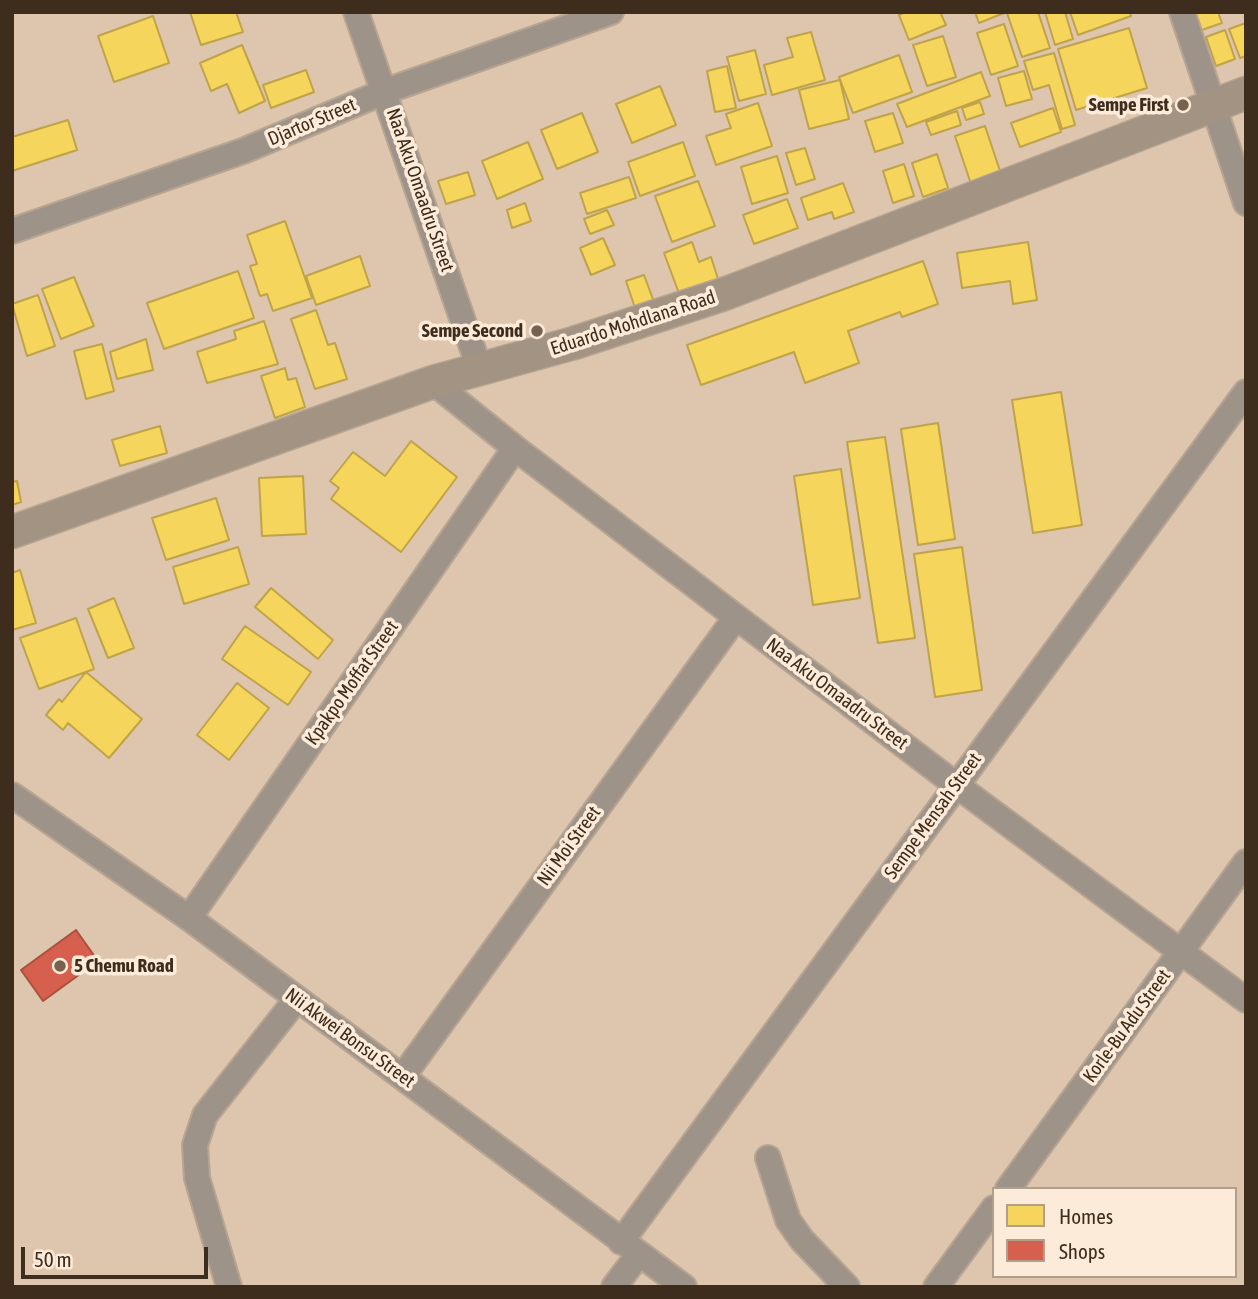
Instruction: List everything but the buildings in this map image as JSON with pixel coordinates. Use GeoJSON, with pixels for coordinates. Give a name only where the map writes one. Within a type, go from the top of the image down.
{"type":"FeatureCollection","features":[{"type":"Feature","properties":{"kind":"main road","name":"Eduardo Mohdlana Road"},"geometry":{"type":"LineString","coordinates":[[12,532],[433,382],[481,370],[727,293],[1246,93]]}},
{"type":"Feature","properties":{"kind":"street","name":"Naa Aku Omaadru Street"},"geometry":{"type":"LineString","coordinates":[[356,12],[386,91],[481,370]]}},
{"type":"Feature","properties":{"kind":"street","name":"Djartor Street"},"geometry":{"type":"LineString","coordinates":[[12,231],[243,151],[386,91],[611,12]]}},
{"type":"Feature","properties":{"kind":"street"},"geometry":{"type":"LineString","coordinates":[[1182,12],[1246,203]]}},
{"type":"Feature","properties":{"kind":"street","name":"Naa Aku Omaadru Street"},"geometry":{"type":"LineString","coordinates":[[433,382],[515,448],[956,785],[1246,1000]]}},
{"type":"Feature","properties":{"kind":"street","name":"Sempe Mensah Street"},"geometry":{"type":"LineString","coordinates":[[614,1287],[630,1248],[956,785],[1246,393]]}},
{"type":"Feature","properties":{"kind":"street","name":"Kpakpo Moffat Street"},"geometry":{"type":"LineString","coordinates":[[189,918],[515,448]]}},
{"type":"Feature","properties":{"kind":"street","name":"Nii Moi Street"},"geometry":{"type":"LineString","coordinates":[[402,1076],[736,617]]}},
{"type":"Feature","properties":{"kind":"street","name":"Nii Akwei Bonsu Street"},"geometry":{"type":"LineString","coordinates":[[12,795],[189,918],[684,1287]]}},
{"type":"Feature","properties":{"kind":"street","name":"Korle-Bu Adu Street"},"geometry":{"type":"LineString","coordinates":[[1009,1187],[1246,862]]}},
{"type":"Feature","properties":{"kind":"street"},"geometry":{"type":"LineString","coordinates":[[229,1287],[197,1178],[195,1145],[205,1115],[296,1000]]}},
{"type":"Feature","properties":{"kind":"street"},"geometry":{"type":"LineString","coordinates":[[768,1158],[788,1220],[802,1240],[847,1287]]}},
{"type":"Feature","properties":{"kind":"street"},"geometry":{"type":"LineString","coordinates":[[936,1287],[992,1211]]}},
{"type":"Feature","properties":{"kind":"place","name":"Sempe First"},"geometry":{"type":"Point","coordinates":[1183,105]}},
{"type":"Feature","properties":{"kind":"place","name":"Sempe Second"},"geometry":{"type":"Point","coordinates":[537,331]}},
{"type":"Feature","properties":{"kind":"place","name":"5 Chemu Road"},"geometry":{"type":"Point","coordinates":[60,966]}}]}
